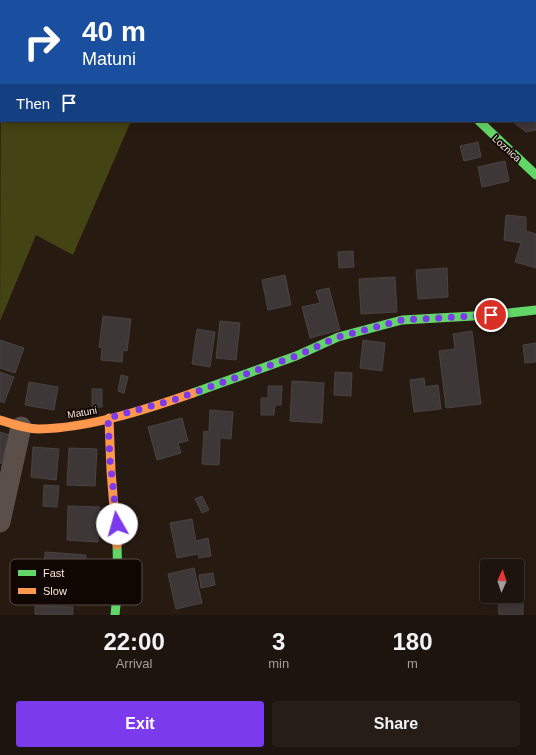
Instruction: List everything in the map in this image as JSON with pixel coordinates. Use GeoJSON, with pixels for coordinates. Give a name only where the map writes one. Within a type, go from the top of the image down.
{"type":"FeatureCollection","features":[{"type":"Feature","properties":{"kind":"street","name":"Loznica"},"geometry":{"type":"LineString","coordinates":[[480,122],[536,175]]}},
{"type":"Feature","properties":{"kind":"street","name":"Matuni"},"geometry":{"type":"LineString","coordinates":[[0,420],[21,427],[38,429],[78,424],[108,418],[166,402],[296,356],[338,337],[402,320],[491,315],[536,310]]}},
{"type":"Feature","properties":{"kind":"street"},"geometry":{"type":"LineString","coordinates":[[108,418],[110,460],[119,559]]}},
{"type":"Feature","properties":{"kind":"street"},"geometry":{"type":"LineString","coordinates":[[0,522],[21,427]]}},
{"type":"Feature","properties":{"kind":"street"},"geometry":{"type":"LineString","coordinates":[[115,615],[117,605]]}},
{"type":"Feature","properties":{"kind":"shaded area"},"geometry":{"type":"Polygon","coordinates":[[[1,122],[131,122],[73,255],[36,235],[0,321],[1,122]]]}},
{"type":"Feature","properties":{"kind":"building"},"geometry":{"type":"Polygon","coordinates":[[[513,122],[536,122],[536,130],[526,132],[513,122]]]}},
{"type":"Feature","properties":{"kind":"building"},"geometry":{"type":"Polygon","coordinates":[[[478,142],[481,157],[464,161],[460,146],[478,142]]]}},
{"type":"Feature","properties":{"kind":"building"},"geometry":{"type":"Polygon","coordinates":[[[505,161],[509,181],[482,187],[478,167],[505,161]]]}},
{"type":"Feature","properties":{"kind":"building"},"geometry":{"type":"Polygon","coordinates":[[[506,215],[526,217],[526,231],[536,234],[536,268],[515,262],[521,243],[504,240],[506,215]]]}},
{"type":"Feature","properties":{"kind":"building"},"geometry":{"type":"Polygon","coordinates":[[[353,251],[354,267],[339,268],[338,252],[353,251]]]}},
{"type":"Feature","properties":{"kind":"building"},"geometry":{"type":"Polygon","coordinates":[[[447,268],[448,297],[418,299],[416,270],[447,268]]]}},
{"type":"Feature","properties":{"kind":"building"},"geometry":{"type":"Polygon","coordinates":[[[285,275],[291,305],[268,310],[262,280],[285,275]]]}},
{"type":"Feature","properties":{"kind":"building"},"geometry":{"type":"Polygon","coordinates":[[[395,277],[397,312],[361,314],[359,279],[395,277]]]}},
{"type":"Feature","properties":{"kind":"building"},"geometry":{"type":"Polygon","coordinates":[[[329,288],[340,330],[310,338],[302,307],[320,303],[316,291],[329,288]]]}},
{"type":"Feature","properties":{"kind":"building"},"geometry":{"type":"Polygon","coordinates":[[[103,316],[131,319],[127,351],[123,350],[122,362],[101,360],[102,348],[99,347],[103,316]]]}},
{"type":"Feature","properties":{"kind":"building"},"geometry":{"type":"Polygon","coordinates":[[[220,321],[240,323],[236,360],[216,358],[220,321]]]}},
{"type":"Feature","properties":{"kind":"building"},"geometry":{"type":"Polygon","coordinates":[[[197,329],[215,332],[210,367],[192,364],[197,329]]]}},
{"type":"Feature","properties":{"kind":"building"},"geometry":{"type":"Polygon","coordinates":[[[472,331],[481,404],[446,408],[439,351],[455,349],[453,334],[472,331]]]}},
{"type":"Feature","properties":{"kind":"building"},"geometry":{"type":"Polygon","coordinates":[[[0,340],[24,348],[15,373],[0,368],[0,340]]]}},
{"type":"Feature","properties":{"kind":"building"},"geometry":{"type":"Polygon","coordinates":[[[363,340],[385,343],[382,371],[360,368],[363,340]]]}},
{"type":"Feature","properties":{"kind":"building"},"geometry":{"type":"Polygon","coordinates":[[[536,343],[536,362],[525,363],[523,345],[536,343]]]}},
{"type":"Feature","properties":{"kind":"building"},"geometry":{"type":"Polygon","coordinates":[[[0,372],[14,377],[4,403],[0,401],[0,372]]]}},
{"type":"Feature","properties":{"kind":"building"},"geometry":{"type":"Polygon","coordinates":[[[335,372],[352,373],[351,396],[334,395],[335,372]]]}},
{"type":"Feature","properties":{"kind":"building"},"geometry":{"type":"Polygon","coordinates":[[[121,375],[128,377],[124,393],[118,391],[121,375]]]}},
{"type":"Feature","properties":{"kind":"building"},"geometry":{"type":"Polygon","coordinates":[[[424,378],[425,387],[438,385],[441,409],[414,412],[410,380],[424,378]]]}},
{"type":"Feature","properties":{"kind":"building"},"geometry":{"type":"Polygon","coordinates":[[[292,381],[324,383],[322,423],[290,421],[292,381]]]}},
{"type":"Feature","properties":{"kind":"building"},"geometry":{"type":"Polygon","coordinates":[[[29,382],[58,387],[54,410],[25,405],[29,382]]]}},
{"type":"Feature","properties":{"kind":"building"},"geometry":{"type":"Polygon","coordinates":[[[268,386],[282,386],[281,405],[275,405],[274,415],[261,415],[261,398],[268,398],[268,386]]]}},
{"type":"Feature","properties":{"kind":"building"},"geometry":{"type":"Polygon","coordinates":[[[92,389],[102,389],[102,407],[92,407],[92,389]]]}},
{"type":"Feature","properties":{"kind":"building"},"geometry":{"type":"Polygon","coordinates":[[[210,410],[233,412],[231,439],[220,438],[219,465],[202,464],[204,431],[209,432],[210,410]]]}},
{"type":"Feature","properties":{"kind":"building"},"geometry":{"type":"Polygon","coordinates":[[[182,418],[188,441],[178,443],[181,453],[157,460],[148,427],[182,418]]]}},
{"type":"Feature","properties":{"kind":"building"},"geometry":{"type":"Polygon","coordinates":[[[0,432],[10,435],[1,464],[0,463],[0,432]]]}},
{"type":"Feature","properties":{"kind":"building"},"geometry":{"type":"Polygon","coordinates":[[[33,447],[59,449],[56,480],[31,477],[33,447]]]}},
{"type":"Feature","properties":{"kind":"building"},"geometry":{"type":"Polygon","coordinates":[[[69,448],[97,449],[95,486],[67,485],[69,448]]]}},
{"type":"Feature","properties":{"kind":"building"},"geometry":{"type":"Polygon","coordinates":[[[44,485],[59,486],[57,507],[43,506],[44,485]]]}},
{"type":"Feature","properties":{"kind":"building"},"geometry":{"type":"Polygon","coordinates":[[[202,496],[209,510],[202,513],[195,499],[202,496]]]}},
{"type":"Feature","properties":{"kind":"building"},"geometry":{"type":"Polygon","coordinates":[[[68,506],[100,507],[98,542],[67,540],[68,506]]]}},
{"type":"Feature","properties":{"kind":"building"},"geometry":{"type":"Polygon","coordinates":[[[192,519],[196,541],[208,538],[211,556],[199,558],[198,554],[177,558],[170,523],[192,519]]]}},
{"type":"Feature","properties":{"kind":"building"},"geometry":{"type":"Polygon","coordinates":[[[45,552],[86,555],[86,559],[45,559],[45,552]]]}},
{"type":"Feature","properties":{"kind":"building"},"geometry":{"type":"Polygon","coordinates":[[[194,568],[202,603],[176,609],[168,574],[194,568]]]}},
{"type":"Feature","properties":{"kind":"building"},"geometry":{"type":"Polygon","coordinates":[[[213,573],[215,585],[201,588],[199,575],[213,573]]]}},
{"type":"Feature","properties":{"kind":"building"},"geometry":{"type":"Polygon","coordinates":[[[498,603],[523,603],[523,615],[499,615],[498,603]]]}},
{"type":"Feature","properties":{"kind":"building"},"geometry":{"type":"Polygon","coordinates":[[[35,606],[73,607],[73,615],[35,615],[35,606]]]}},
{"type":"Feature","properties":{"kind":"traffic: fast"},"geometry":{"type":"LineString","coordinates":[[480,122],[536,175]]}},
{"type":"Feature","properties":{"kind":"traffic: fast"},"geometry":{"type":"LineString","coordinates":[[193,393],[296,356],[338,337],[402,320],[491,315],[536,310]]}},
{"type":"Feature","properties":{"kind":"traffic: fast"},"geometry":{"type":"LineString","coordinates":[[117,545],[117,559]]}},
{"type":"Feature","properties":{"kind":"traffic: fast"},"geometry":{"type":"LineString","coordinates":[[115,615],[116,605]]}},
{"type":"Feature","properties":{"kind":"traffic: slow"},"geometry":{"type":"LineString","coordinates":[[0,420],[34,429],[58,428],[97,422],[117,417],[156,406],[193,393]]}},
{"type":"Feature","properties":{"kind":"traffic: slow"},"geometry":{"type":"LineString","coordinates":[[109,418],[111,471],[117,545]]}},
{"type":"Feature","properties":{"kind":"route"},"geometry":{"type":"LineString","coordinates":[[117,524],[112,490],[108,418],[159,405],[296,356],[338,337],[402,320],[491,315]]}}]}
